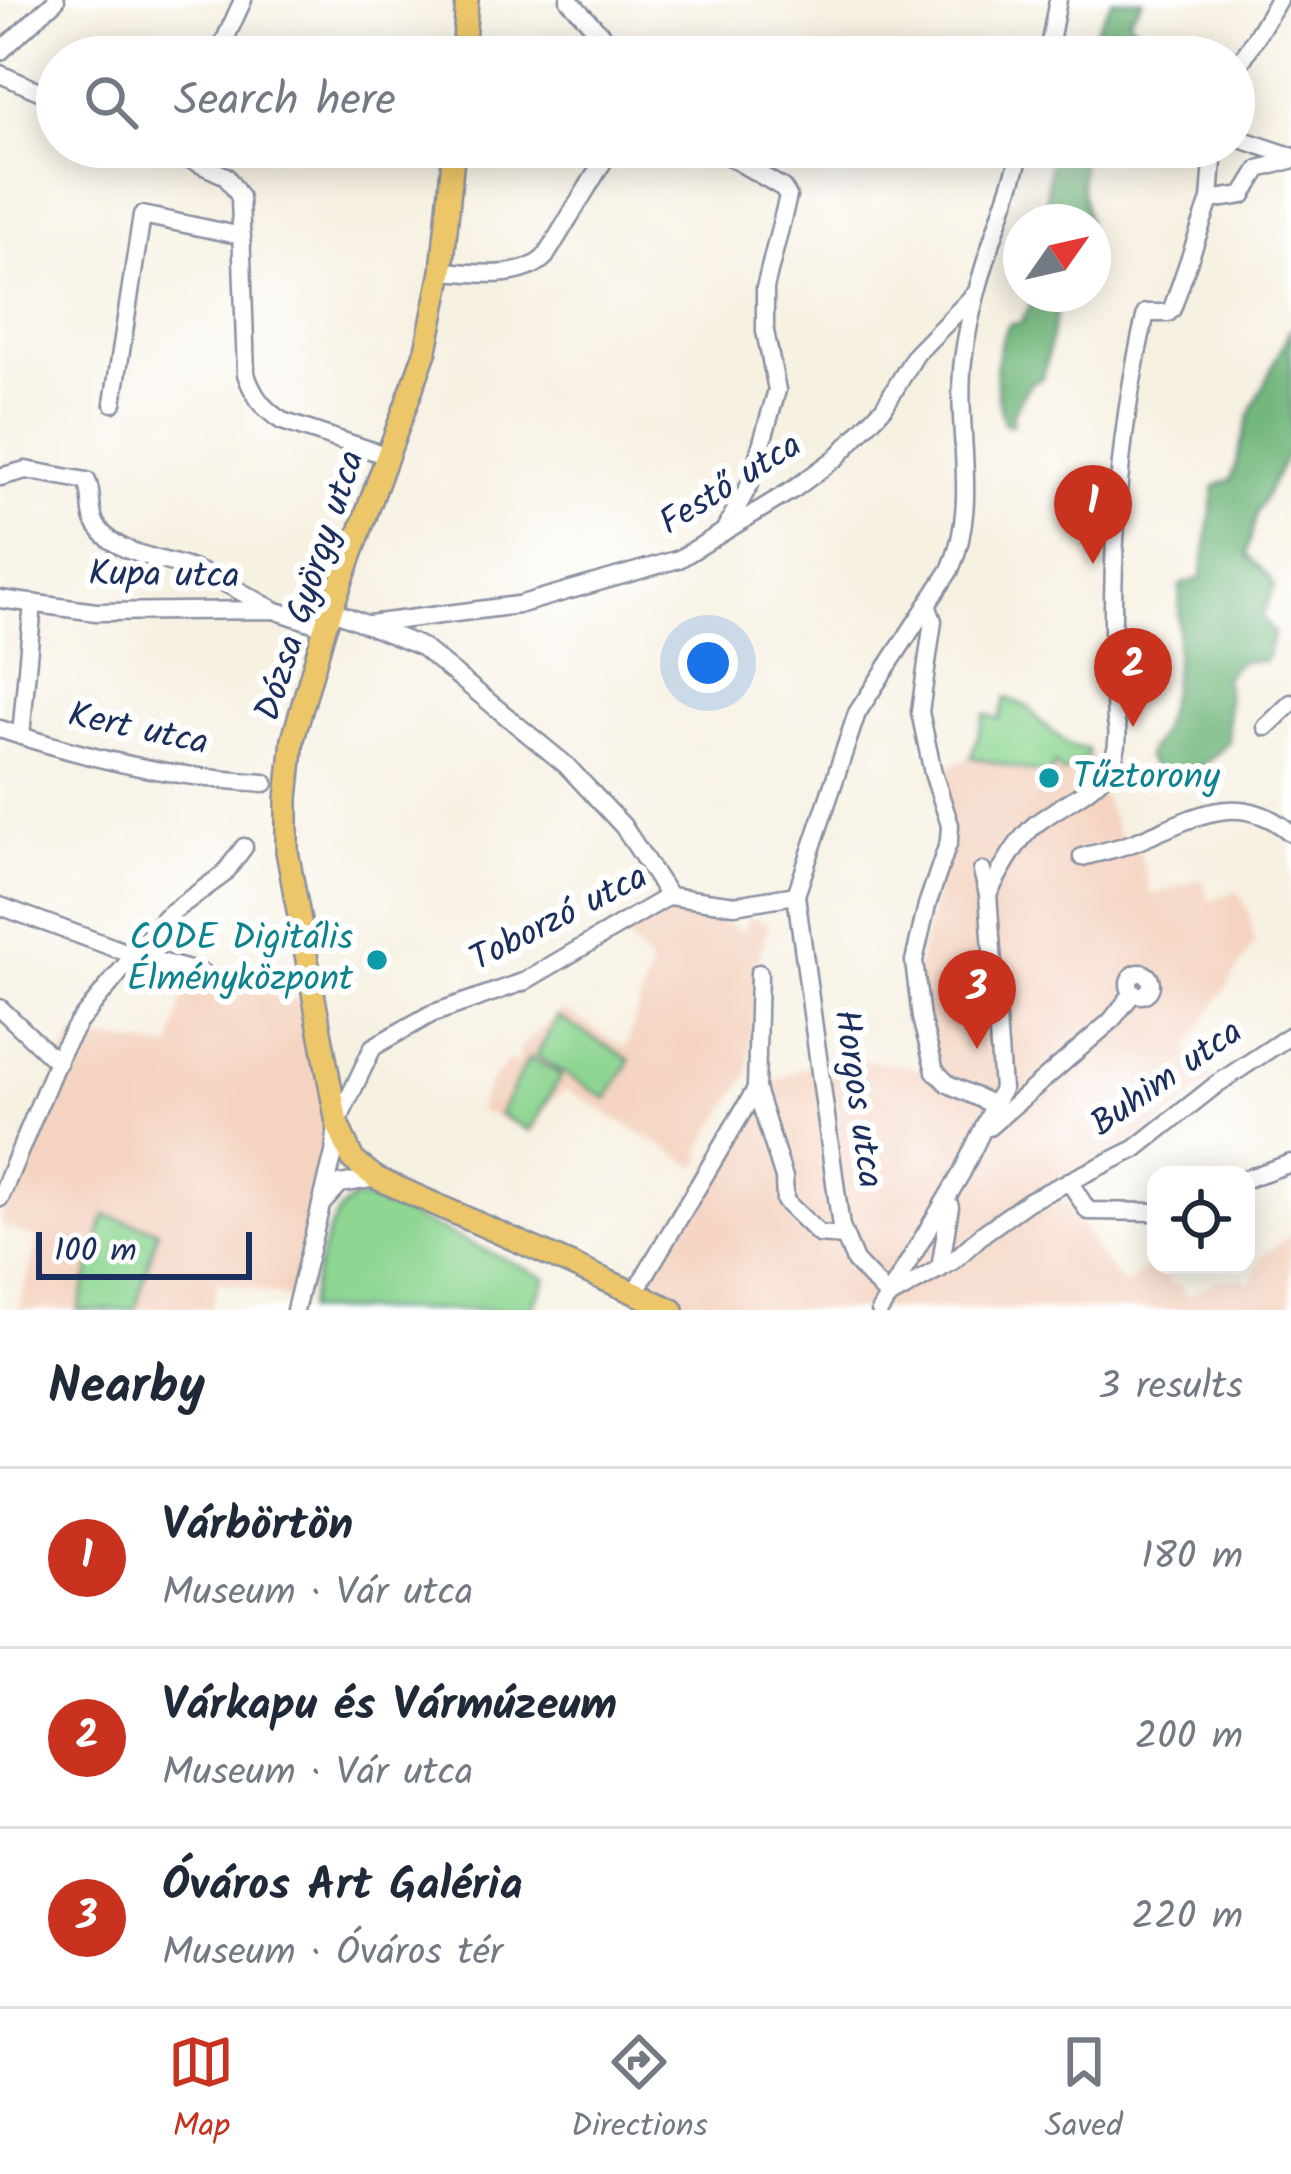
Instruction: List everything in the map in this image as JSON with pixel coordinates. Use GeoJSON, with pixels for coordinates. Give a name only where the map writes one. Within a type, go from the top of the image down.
{"type":"FeatureCollection","features":[{"type":"Feature","properties":{"kind":"main road"},"geometry":{"type":"LineString","coordinates":[[464,36],[467,0]]}},
{"type":"Feature","properties":{"kind":"main road","name":"Dózsa György utca"},"geometry":{"type":"LineString","coordinates":[[376,1178],[353,1160],[338,1123],[286,833],[293,739],[328,619],[426,350],[442,271],[452,168]]}},
{"type":"Feature","properties":{"kind":"main road"},"geometry":{"type":"LineString","coordinates":[[376,1178],[674,1310]]}},
{"type":"Feature","properties":{"kind":"street"},"geometry":{"type":"LineString","coordinates":[[0,52],[56,0]]}},
{"type":"Feature","properties":{"kind":"street"},"geometry":{"type":"LineString","coordinates":[[227,36],[243,0]]}},
{"type":"Feature","properties":{"kind":"street"},"geometry":{"type":"LineString","coordinates":[[569,0],[602,36]]}},
{"type":"Feature","properties":{"kind":"street"},"geometry":{"type":"LineString","coordinates":[[1051,36],[1058,0]]}},
{"type":"Feature","properties":{"kind":"street"},"geometry":{"type":"LineString","coordinates":[[1255,39],[1278,0]]}},
{"type":"Feature","properties":{"kind":"street"},"geometry":{"type":"LineString","coordinates":[[0,74],[36,90]]}},
{"type":"Feature","properties":{"kind":"street"},"geometry":{"type":"LineString","coordinates":[[1255,145],[1291,158]]}},
{"type":"Feature","properties":{"kind":"street"},"geometry":{"type":"LineString","coordinates":[[1210,200],[1243,195],[1259,169],[1291,158]]}},
{"type":"Feature","properties":{"kind":"street"},"geometry":{"type":"LineString","coordinates":[[210,168],[236,185],[240,197],[246,374],[252,392],[282,421],[388,456]]}},
{"type":"Feature","properties":{"kind":"street"},"geometry":{"type":"LineString","coordinates":[[442,271],[490,274],[535,266],[599,168]]}},
{"type":"Feature","properties":{"kind":"street"},"geometry":{"type":"LineString","coordinates":[[724,532],[750,484],[777,390],[765,331],[765,288],[788,196],[783,188],[744,168]]}},
{"type":"Feature","properties":{"kind":"street"},"geometry":{"type":"LineString","coordinates":[[796,895],[857,712],[961,544],[966,516],[963,357],[1017,168]]}},
{"type":"Feature","properties":{"kind":"street"},"geometry":{"type":"LineString","coordinates":[[885,1304],[961,1174],[1002,1089],[988,894],[994,874],[1027,832],[1103,778],[1116,749],[1113,669],[1120,454],[1130,377],[1146,314],[1172,309],[1210,200],[1212,168]]}},
{"type":"Feature","properties":{"kind":"street"},"geometry":{"type":"LineString","coordinates":[[113,403],[142,215],[242,236]]}},
{"type":"Feature","properties":{"kind":"street","name":"Festő utca"},"geometry":{"type":"LineString","coordinates":[[369,625],[518,605],[669,564],[794,489],[836,458],[884,407],[916,354],[981,287]]}},
{"type":"Feature","properties":{"kind":"street"},"geometry":{"type":"LineString","coordinates":[[0,477],[26,470],[87,481],[93,518],[111,540],[196,570],[274,610]]}},
{"type":"Feature","properties":{"kind":"street","name":"Kupa utca"},"geometry":{"type":"LineString","coordinates":[[0,598],[110,612],[274,610],[369,625],[430,653],[566,765],[623,826],[669,896]]}},
{"type":"Feature","properties":{"kind":"street"},"geometry":{"type":"LineString","coordinates":[[21,736],[33,603]]}},
{"type":"Feature","properties":{"kind":"street"},"geometry":{"type":"LineString","coordinates":[[927,605],[933,621],[920,712],[950,826],[914,961],[921,1018],[935,1071],[948,1084],[994,1105]]}},
{"type":"Feature","properties":{"kind":"street"},"geometry":{"type":"LineString","coordinates":[[1267,728],[1291,704]]}},
{"type":"Feature","properties":{"kind":"street","name":"Kert utca"},"geometry":{"type":"LineString","coordinates":[[0,729],[83,757],[179,776],[265,783]]}},
{"type":"Feature","properties":{"kind":"street"},"geometry":{"type":"LineString","coordinates":[[1082,857],[1136,842],[1196,813],[1252,813],[1291,833]]}},
{"type":"Feature","properties":{"kind":"street"},"geometry":{"type":"LineString","coordinates":[[0,1198],[69,1036],[165,917],[232,866],[244,848]]}},
{"type":"Feature","properties":{"kind":"street","name":"Toborzó utca"},"geometry":{"type":"LineString","coordinates":[[295,1310],[338,1123],[368,1055],[381,1042],[431,1014],[524,982],[669,896],[735,905],[796,895]]}},
{"type":"Feature","properties":{"kind":"street","name":"Horgos utca"},"geometry":{"type":"LineString","coordinates":[[796,895],[819,1052],[825,1131],[844,1236],[885,1304]]}},
{"type":"Feature","properties":{"kind":"street"},"geometry":{"type":"LineString","coordinates":[[0,906],[131,954],[204,974]]}},
{"type":"Feature","properties":{"kind":"street"},"geometry":{"type":"LineString","coordinates":[[759,973],[756,1089],[784,1178],[785,1201],[819,1234],[844,1236]]}},
{"type":"Feature","properties":{"kind":"street"},"geometry":{"type":"LineString","coordinates":[[980,1137],[1111,1021],[1133,993]]}},
{"type":"Feature","properties":{"kind":"street"},"geometry":{"type":"LineString","coordinates":[[0,1008],[58,1063]]}},
{"type":"Feature","properties":{"kind":"street","name":"Buhim utca"},"geometry":{"type":"LineString","coordinates":[[885,1304],[962,1255],[1010,1212],[1135,1149],[1217,1084],[1291,1036]]}},
{"type":"Feature","properties":{"kind":"street"},"geometry":{"type":"LineString","coordinates":[[635,1292],[756,1089]]}},
{"type":"Feature","properties":{"kind":"street"},"geometry":{"type":"LineString","coordinates":[[1255,1177],[1291,1163]]}},
{"type":"Feature","properties":{"kind":"street"},"geometry":{"type":"LineString","coordinates":[[940,1269],[944,1226],[961,1174]]}},
{"type":"Feature","properties":{"kind":"street"},"geometry":{"type":"LineString","coordinates":[[320,1206],[340,1184],[376,1178]]}},
{"type":"Feature","properties":{"kind":"street"},"geometry":{"type":"LineString","coordinates":[[1069,1181],[1088,1211],[1147,1212]]}},
{"type":"Feature","properties":{"kind":"street"},"geometry":{"type":"LineString","coordinates":[[918,1246],[930,1242],[941,1248]]}},
{"type":"Feature","properties":{"kind":"shaded area"},"geometry":{"type":"Polygon","coordinates":[[[1109,754],[1095,778],[1125,848],[1138,845],[1151,895],[1202,879],[1210,901],[1238,890],[1255,942],[1187,1049],[1215,1079],[1138,1142],[1058,1186],[1101,1258],[1126,1286],[1147,1266],[1147,1274],[1162,1274],[1174,1286],[1179,1283],[1187,1297],[1219,1279],[1242,1277],[1249,1284],[1263,1255],[1291,1235],[1291,1310],[673,1310],[635,1292],[756,1089],[820,1061],[877,1061],[934,1071],[915,978],[949,841],[933,773],[971,757],[1033,772],[1038,796],[1050,788],[1053,762],[1063,773],[1088,757],[1109,754]]]}},
{"type":"Feature","properties":{"kind":"shaded area"},"geometry":{"type":"Polygon","coordinates":[[[666,903],[743,930],[749,917],[770,924],[757,962],[748,1074],[700,1151],[704,1155],[697,1167],[566,1089],[550,1102],[534,1133],[477,1110],[490,1083],[510,1060],[516,1064],[522,1046],[563,1010],[626,1048],[651,966],[621,930],[666,903]]]}},
{"type":"Feature","properties":{"kind":"shaded area"},"geometry":{"type":"Polygon","coordinates":[[[188,974],[308,1003],[332,1123],[291,1298],[218,1282],[211,1310],[18,1310],[39,1239],[0,1225],[0,1210],[72,1035],[171,1048],[188,974]]]}},
{"type":"Feature","properties":{"kind":"green space"},"geometry":{"type":"Polygon","coordinates":[[[1112,0],[1143,0],[1130,17],[1131,24],[1155,35],[1155,36],[1093,36],[1112,0]]]}},
{"type":"Feature","properties":{"kind":"green space"},"geometry":{"type":"Polygon","coordinates":[[[1050,168],[1082,168],[1084,204],[1046,204],[1050,168]]]}},
{"type":"Feature","properties":{"kind":"green space"},"geometry":{"type":"Polygon","coordinates":[[[1027,312],[1056,312],[1043,378],[1030,383],[1013,413],[1012,425],[1004,423],[1001,411],[997,359],[1010,324],[1021,323],[1027,312]]]}},
{"type":"Feature","properties":{"kind":"green space"},"geometry":{"type":"Polygon","coordinates":[[[1291,328],[1291,447],[1257,512],[1247,554],[1275,587],[1261,618],[1274,633],[1265,661],[1240,661],[1224,678],[1229,741],[1188,773],[1165,775],[1146,756],[1170,697],[1180,585],[1201,578],[1215,486],[1231,480],[1249,416],[1291,328]]]}},
{"type":"Feature","properties":{"kind":"green space"},"geometry":{"type":"Polygon","coordinates":[[[1006,698],[1030,708],[1069,746],[1088,749],[1088,757],[1062,773],[1054,763],[1050,776],[971,757],[985,714],[999,719],[1006,698]]]}},
{"type":"Feature","properties":{"kind":"green space"},"geometry":{"type":"Polygon","coordinates":[[[558,1017],[630,1060],[607,1099],[536,1056],[558,1017]]]}},
{"type":"Feature","properties":{"kind":"green space"},"geometry":{"type":"Polygon","coordinates":[[[529,1058],[561,1075],[530,1131],[499,1114],[529,1058]]]}},
{"type":"Feature","properties":{"kind":"green space"},"geometry":{"type":"Polygon","coordinates":[[[356,1198],[375,1200],[546,1278],[531,1310],[307,1310],[329,1231],[345,1205],[356,1198]]]}},
{"type":"Feature","properties":{"kind":"green space"},"geometry":{"type":"Polygon","coordinates":[[[105,1215],[158,1230],[135,1310],[78,1310],[105,1215]]]}},
{"type":"Feature","properties":{"kind":"place","name":"Várbörtön"},"geometry":{"type":"Point","coordinates":[1093,564]}},
{"type":"Feature","properties":{"kind":"place","name":"Várkapu és Vármúzeum"},"geometry":{"type":"Point","coordinates":[1133,727]}},
{"type":"Feature","properties":{"kind":"place","name":"Tűztorony"},"geometry":{"type":"Point","coordinates":[1049,778]}},
{"type":"Feature","properties":{"kind":"place","name":"CODE Digitális Élményközpont"},"geometry":{"type":"Point","coordinates":[377,960]}},
{"type":"Feature","properties":{"kind":"place","name":"Óváros Art Galéria"},"geometry":{"type":"Point","coordinates":[977,1049]}}]}
